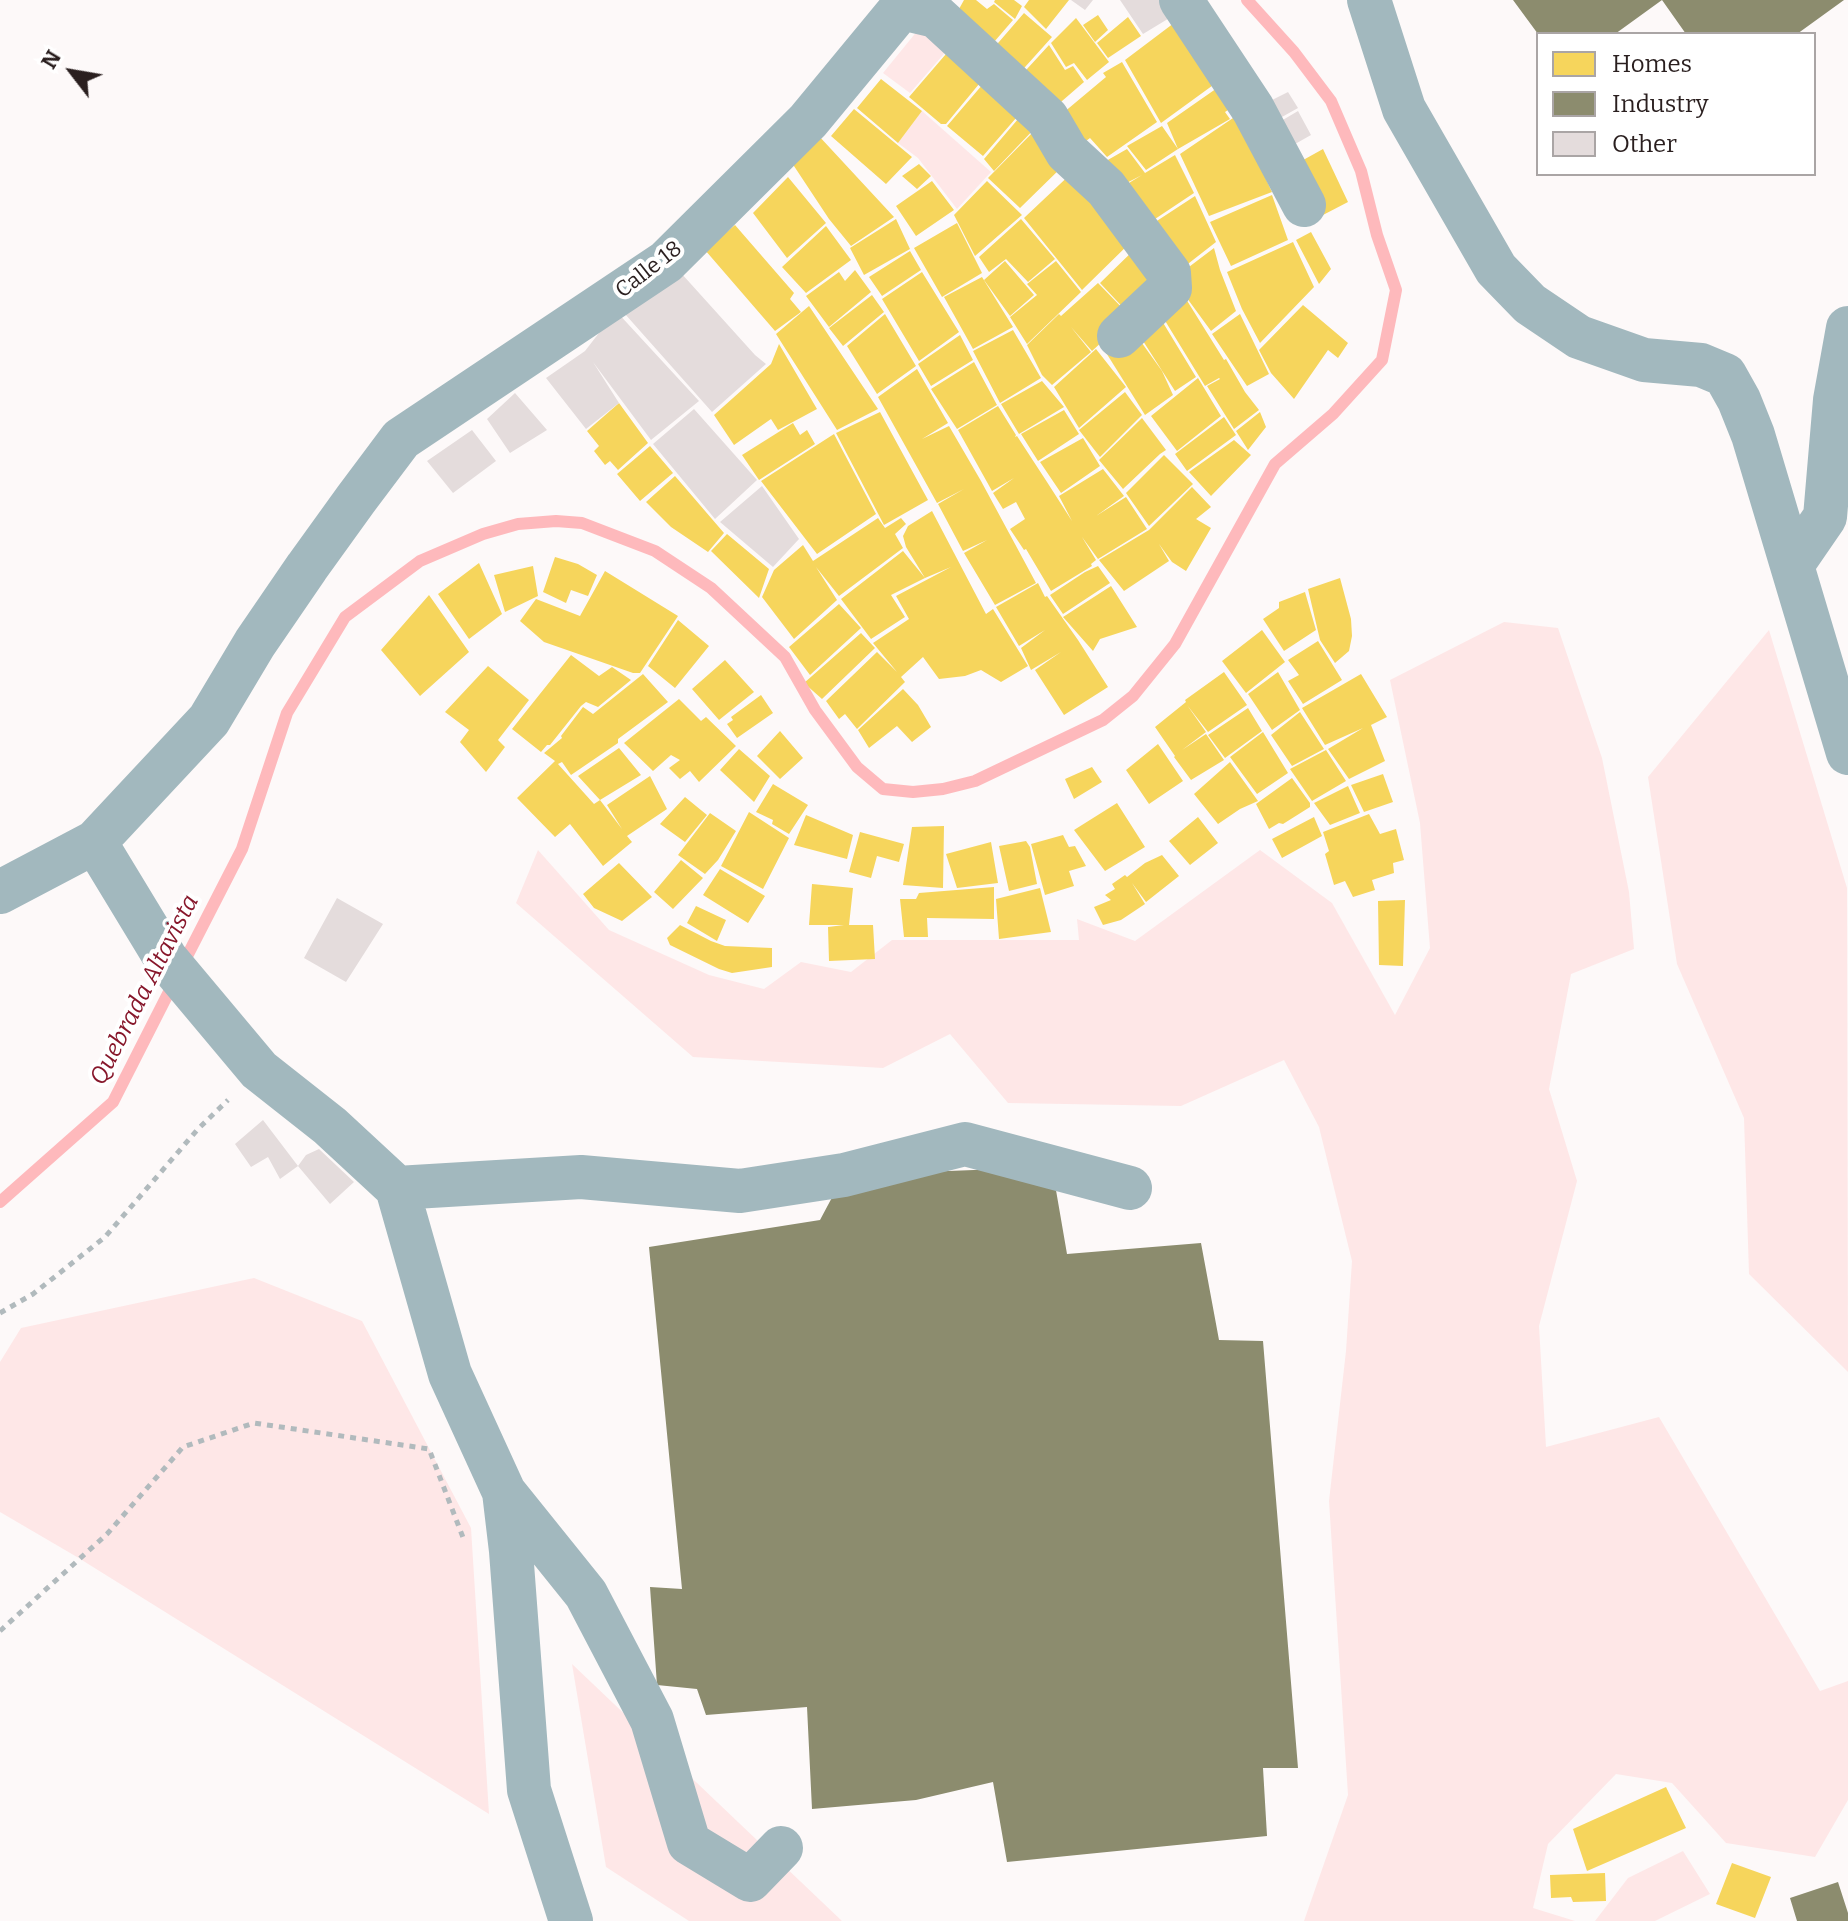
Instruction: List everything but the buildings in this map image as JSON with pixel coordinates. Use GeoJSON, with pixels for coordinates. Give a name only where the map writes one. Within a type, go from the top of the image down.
{"type":"FeatureCollection","features":[{"type":"Feature","properties":{"kind":"street"},"geometry":{"type":"LineString","coordinates":[[1181,0],[1253,109],[1304,205]]}},
{"type":"Feature","properties":{"kind":"street"},"geometry":{"type":"LineString","coordinates":[[1369,0],[1404,109],[1496,269],[1530,304],[1579,337],[1644,360],[1701,365],[1725,375],[1753,435],[1848,753]]}},
{"type":"Feature","properties":{"kind":"street"},"geometry":{"type":"LineString","coordinates":[[905,4],[936,16],[1047,118],[1067,152],[1106,188],[1169,273],[1170,288],[1119,336]]}},
{"type":"Feature","properties":{"kind":"street","name":"Calle 18"},"geometry":{"type":"LineString","coordinates":[[0,892],[95,842],[209,720],[255,643],[401,439],[666,262],[808,121],[905,4]]}},
{"type":"Feature","properties":{"kind":"street"},"geometry":{"type":"LineString","coordinates":[[1792,565],[1825,517],[1835,400],[1848,328]]}},
{"type":"Feature","properties":{"kind":"street"},"geometry":{"type":"LineString","coordinates":[[95,842],[166,959],[259,1070],[330,1126],[397,1188],[450,1374],[504,1492],[586,1594],[652,1720],[689,1843],[750,1880],[781,1848]]}},
{"type":"Feature","properties":{"kind":"street"},"geometry":{"type":"LineString","coordinates":[[397,1188],[581,1177],[740,1191],[844,1175],[965,1144],[1130,1188]]}},
{"type":"Feature","properties":{"kind":"street"},"geometry":{"type":"LineString","coordinates":[[504,1492],[529,1790],[571,1921]]}},
{"type":"Feature","properties":{"kind":"path"},"geometry":{"type":"LineString","coordinates":[[0,1313],[33,1294],[105,1237],[198,1129],[259,1070]]}},
{"type":"Feature","properties":{"kind":"path"},"geometry":{"type":"LineString","coordinates":[[0,1631],[107,1534],[183,1447],[254,1423],[429,1449],[469,1553]]}},
{"type":"Feature","properties":{"kind":"shaded area"},"geometry":{"type":"Polygon","coordinates":[[[918,30],[949,48],[910,93],[883,73],[918,30]]]}},
{"type":"Feature","properties":{"kind":"shaded area"},"geometry":{"type":"Polygon","coordinates":[[[922,111],[991,172],[957,209],[918,158],[898,143],[922,111]]]}},
{"type":"Feature","properties":{"kind":"shaded area"},"geometry":{"type":"Polygon","coordinates":[[[1504,622],[1558,628],[1602,758],[1629,892],[1634,949],[1571,974],[1549,1089],[1577,1181],[1539,1326],[1546,1447],[1659,1417],[1820,1691],[1848,1681],[1848,1800],[1815,1857],[1726,1843],[1672,1783],[1616,1774],[1548,1844],[1533,1908],[1575,1921],[1304,1921],[1348,1795],[1329,1501],[1346,1351],[1352,1261],[1319,1127],[1284,1060],[1181,1106],[1008,1103],[950,1034],[883,1068],[693,1057],[516,903],[538,850],[609,930],[709,975],[764,989],[801,962],[851,972],[892,940],[1079,940],[1077,919],[1135,941],[1260,850],[1332,903],[1395,1015],[1430,948],[1420,823],[1390,680],[1504,622]]]}},
{"type":"Feature","properties":{"kind":"shaded area"},"geometry":{"type":"Polygon","coordinates":[[[1769,630],[1847,888],[1848,1372],[1749,1274],[1744,1118],[1677,964],[1648,777],[1769,630]]]}},
{"type":"Feature","properties":{"kind":"shaded area"},"geometry":{"type":"Polygon","coordinates":[[[254,1278],[362,1321],[471,1528],[489,1814],[0,1512],[0,1362],[21,1328],[254,1278]]]}},
{"type":"Feature","properties":{"kind":"shaded area"},"geometry":{"type":"Polygon","coordinates":[[[572,1664],[842,1921],[689,1921],[606,1867],[572,1664]]]}},
{"type":"Feature","properties":{"kind":"shaded area"},"geometry":{"type":"Polygon","coordinates":[[[1683,1851],[1710,1894],[1655,1921],[1595,1921],[1628,1878],[1683,1851]]]}},
{"type":"Feature","properties":{"kind":"waterway"},"geometry":{"type":"LineString","coordinates":[[182,966],[242,849],[287,713],[345,617],[420,561],[483,534],[518,524],[556,521],[582,523],[655,551],[711,588],[785,657],[815,710],[857,767],[883,789],[913,792],[975,781],[1103,720],[1133,696],[1175,644],[1275,464],[1333,414],[1382,360],[1396,290],[1377,235],[1361,171],[1331,101],[1294,52],[1247,0]]}},
{"type":"Feature","properties":{"kind":"waterway","name":"Quebrada Altavista"},"geometry":{"type":"LineString","coordinates":[[0,1202],[113,1102],[174,982]]}}]}
